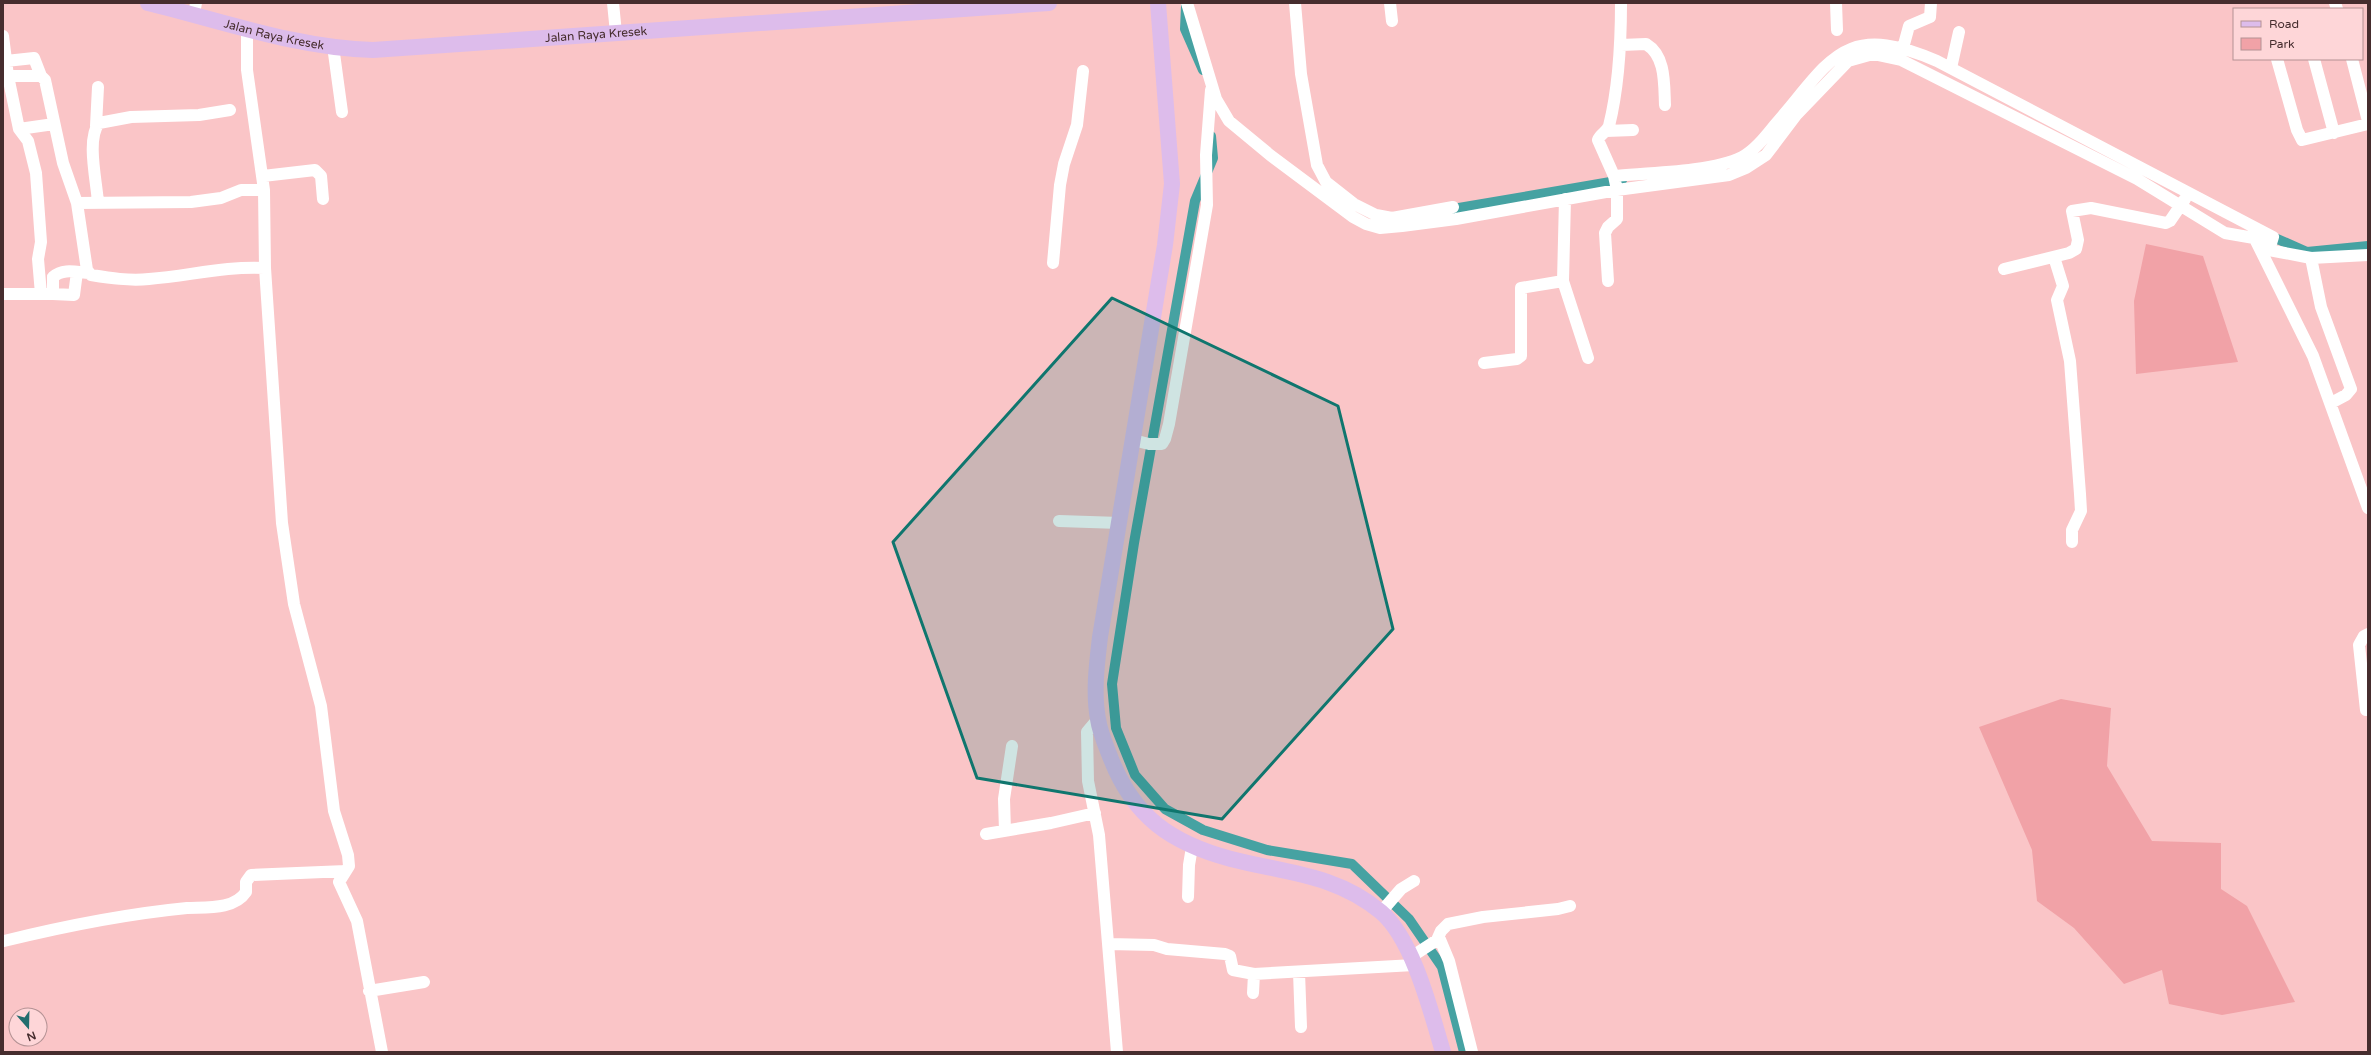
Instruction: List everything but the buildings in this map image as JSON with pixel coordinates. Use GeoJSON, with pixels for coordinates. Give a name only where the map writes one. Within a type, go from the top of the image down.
{"type":"FeatureCollection","features":[{"type":"Feature","properties":{"kind":"main road","name":"Jalan Raya Kresek"},"geometry":{"type":"LineString","coordinates":[[148,3],[195,8],[247,30],[351,49],[403,49],[1049,3]]}},
{"type":"Feature","properties":{"kind":"main road"},"geometry":{"type":"LineString","coordinates":[[1158,3],[1172,184],[1165,246],[1100,637],[1097,666],[1098,719],[1114,766],[1135,804],[1158,826],[1175,838],[1192,847],[1231,859],[1326,880],[1384,908],[1397,933],[1416,958],[1442,1052]]}},
{"type":"Feature","properties":{"kind":"street"},"geometry":{"type":"LineString","coordinates":[[613,3],[616,33]]}},
{"type":"Feature","properties":{"kind":"street"},"geometry":{"type":"LineString","coordinates":[[1187,3],[1212,87],[1220,108],[1230,121],[1270,155],[1353,217],[1366,224],[1380,228],[1402,226],[1564,199],[1615,183],[1731,162],[1741,158],[1760,143],[1805,88],[1842,53],[1850,48],[1873,43],[1903,48],[1951,68],[2060,132],[2225,233],[2254,238],[2311,258],[2368,255]]}},
{"type":"Feature","properties":{"kind":"street"},"geometry":{"type":"LineString","coordinates":[[1295,3],[1304,89],[1317,165],[1324,178],[1354,204],[1376,215],[1392,218],[1452,207]]}},
{"type":"Feature","properties":{"kind":"street"},"geometry":{"type":"LineString","coordinates":[[1390,3],[1392,21]]}},
{"type":"Feature","properties":{"kind":"street"},"geometry":{"type":"LineString","coordinates":[[1606,131],[1616,85],[1620,45],[1621,3]]}},
{"type":"Feature","properties":{"kind":"street"},"geometry":{"type":"LineString","coordinates":[[1836,3],[1837,30]]}},
{"type":"Feature","properties":{"kind":"street"},"geometry":{"type":"LineString","coordinates":[[1903,48],[1908,26],[1930,17],[1931,3]]}},
{"type":"Feature","properties":{"kind":"street"},"geometry":{"type":"LineString","coordinates":[[247,30],[247,70],[264,190],[265,268],[282,523],[294,604],[321,706],[334,811],[348,854],[349,866],[339,882],[357,921],[369,991],[382,1052]]}},
{"type":"Feature","properties":{"kind":"street"},"geometry":{"type":"LineString","coordinates":[[1951,68],[1959,32]]}},
{"type":"Feature","properties":{"kind":"street"},"geometry":{"type":"LineString","coordinates":[[3,36],[8,76],[19,129],[28,141],[36,173],[42,242],[38,259],[41,294]]}},
{"type":"Feature","properties":{"kind":"street"},"geometry":{"type":"LineString","coordinates":[[1620,45],[1646,44],[1655,52],[1662,69],[1665,105]]}},
{"type":"Feature","properties":{"kind":"street"},"geometry":{"type":"LineString","coordinates":[[333,46],[342,112]]}},
{"type":"Feature","properties":{"kind":"street"},"geometry":{"type":"LineString","coordinates":[[1615,183],[1729,174],[1746,168],[1770,151],[1797,114],[1839,68],[1848,61],[1874,54],[1901,60],[2060,132],[2189,193],[2271,245]]}},
{"type":"Feature","properties":{"kind":"street"},"geometry":{"type":"LineString","coordinates":[[3,294],[74,295],[83,272],[78,203],[63,163],[45,80],[41,76],[34,58],[6,61]]}},
{"type":"Feature","properties":{"kind":"street"},"geometry":{"type":"LineString","coordinates":[[2277,60],[2301,139],[2304,141],[2368,122],[2352,60]]}},
{"type":"Feature","properties":{"kind":"street"},"geometry":{"type":"LineString","coordinates":[[2314,60],[2334,133]]}},
{"type":"Feature","properties":{"kind":"street"},"geometry":{"type":"LineString","coordinates":[[1054,263],[1060,185],[1064,164],[1077,125],[1083,71]]}},
{"type":"Feature","properties":{"kind":"street"},"geometry":{"type":"LineString","coordinates":[[8,76],[41,76]]}},
{"type":"Feature","properties":{"kind":"street"},"geometry":{"type":"LineString","coordinates":[[98,87],[93,148],[98,203]]}},
{"type":"Feature","properties":{"kind":"street"},"geometry":{"type":"LineString","coordinates":[[1133,440],[1153,444],[1164,443],[1169,424],[1207,205],[1208,123],[1212,87]]}},
{"type":"Feature","properties":{"kind":"street"},"geometry":{"type":"LineString","coordinates":[[96,126],[107,120],[199,115],[230,110]]}},
{"type":"Feature","properties":{"kind":"street"},"geometry":{"type":"LineString","coordinates":[[19,129],[54,124]]}},
{"type":"Feature","properties":{"kind":"street"},"geometry":{"type":"LineString","coordinates":[[1608,281],[1605,233],[1608,227],[1617,219],[1615,183],[1598,142],[1600,136],[1606,131],[1634,130]]}},
{"type":"Feature","properties":{"kind":"street"},"geometry":{"type":"LineString","coordinates":[[263,176],[315,170],[321,176],[323,200]]}},
{"type":"Feature","properties":{"kind":"street"},"geometry":{"type":"LineString","coordinates":[[78,203],[191,202],[221,198],[241,190],[264,190]]}},
{"type":"Feature","properties":{"kind":"street"},"geometry":{"type":"LineString","coordinates":[[2004,269],[2073,251],[2078,244],[2072,211],[2091,208],[2162,224],[2170,221],[2182,206],[2189,193]]}},
{"type":"Feature","properties":{"kind":"street"},"geometry":{"type":"LineString","coordinates":[[1564,199],[1563,281],[1588,358]]}},
{"type":"Feature","properties":{"kind":"street"},"geometry":{"type":"LineString","coordinates":[[2254,238],[2313,356],[2368,508]]}},
{"type":"Feature","properties":{"kind":"street"},"geometry":{"type":"LineString","coordinates":[[2054,257],[2063,286],[2057,300],[2070,361],[2080,494],[2081,511],[2072,530],[2072,542]]}},
{"type":"Feature","properties":{"kind":"street"},"geometry":{"type":"LineString","coordinates":[[2311,258],[2321,307],[2351,389],[2346,395],[2331,403]]}},
{"type":"Feature","properties":{"kind":"street"},"geometry":{"type":"LineString","coordinates":[[53,294],[53,277],[62,271],[83,272],[91,275],[131,280],[215,269],[265,268]]}},
{"type":"Feature","properties":{"kind":"street"},"geometry":{"type":"LineString","coordinates":[[1484,363],[1517,359],[1520,356],[1521,288],[1563,281]]}},
{"type":"Feature","properties":{"kind":"street"},"geometry":{"type":"LineString","coordinates":[[1059,521],[1120,523]]}},
{"type":"Feature","properties":{"kind":"street"},"geometry":{"type":"LineString","coordinates":[[2366,710],[2359,645],[2364,636],[2368,634]]}},
{"type":"Feature","properties":{"kind":"street"},"geometry":{"type":"LineString","coordinates":[[1098,719],[1087,732],[1088,781],[1095,813],[1109,944],[1117,1052]]}},
{"type":"Feature","properties":{"kind":"street"},"geometry":{"type":"LineString","coordinates":[[1005,831],[1004,799],[1012,746]]}},
{"type":"Feature","properties":{"kind":"street"},"geometry":{"type":"LineString","coordinates":[[986,834],[1095,813]]}},
{"type":"Feature","properties":{"kind":"street"},"geometry":{"type":"LineString","coordinates":[[1188,896],[1189,865],[1192,847]]}},
{"type":"Feature","properties":{"kind":"street"},"geometry":{"type":"LineString","coordinates":[[4,941],[81,922],[151,911],[222,905],[236,902],[246,892],[246,882],[250,875],[280,876],[346,871]]}},
{"type":"Feature","properties":{"kind":"street"},"geometry":{"type":"LineString","coordinates":[[1384,908],[1396,894],[1414,880]]}},
{"type":"Feature","properties":{"kind":"street"},"geometry":{"type":"LineString","coordinates":[[1109,944],[1154,945],[1167,949],[1225,954],[1230,956],[1233,970],[1236,972],[1254,974],[1299,972],[1416,958],[1438,938],[1444,927],[1454,922],[1570,906]]}},
{"type":"Feature","properties":{"kind":"street"},"geometry":{"type":"LineString","coordinates":[[1438,938],[1449,961],[1472,1052]]}},
{"type":"Feature","properties":{"kind":"street"},"geometry":{"type":"LineString","coordinates":[[1299,972],[1301,1027]]}},
{"type":"Feature","properties":{"kind":"street"},"geometry":{"type":"LineString","coordinates":[[1253,993],[1254,974]]}},
{"type":"Feature","properties":{"kind":"street"},"geometry":{"type":"LineString","coordinates":[[369,991],[424,982]]}},
{"type":"Feature","properties":{"kind":"highlighted area"},"geometry":{"type":"Polygon","coordinates":[[[1112,298],[1338,406],[1393,629],[1222,819],[977,778],[893,542],[1112,298]]]}},
{"type":"Feature","properties":{"kind":"green space"},"geometry":{"type":"Polygon","coordinates":[[[2146,244],[2203,256],[2238,362],[2136,374],[2134,301],[2146,244]]]}},
{"type":"Feature","properties":{"kind":"green space"},"geometry":{"type":"Polygon","coordinates":[[[2061,699],[2111,708],[2107,766],[2152,841],[2221,843],[2221,889],[2247,906],[2295,1002],[2222,1015],[2169,1004],[2162,970],[2124,984],[2074,928],[2037,901],[2032,850],[1979,727],[2061,699]]]}},
{"type":"Feature","properties":{"kind":"waterway"},"geometry":{"type":"LineString","coordinates":[[1186,6],[1185,29],[1203,70]]}},
{"type":"Feature","properties":{"kind":"waterway"},"geometry":{"type":"LineString","coordinates":[[1211,136],[1213,158],[1195,201],[1134,543],[1112,684],[1116,728],[1135,775],[1165,809],[1203,830],[1267,850],[1352,864],[1409,919],[1442,967],[1464,1052]]}},
{"type":"Feature","properties":{"kind":"waterway"},"geometry":{"type":"LineString","coordinates":[[1447,210],[1622,180]]}},
{"type":"Feature","properties":{"kind":"waterway"},"geometry":{"type":"LineString","coordinates":[[2266,234],[2307,252],[2368,246]]}}]}
